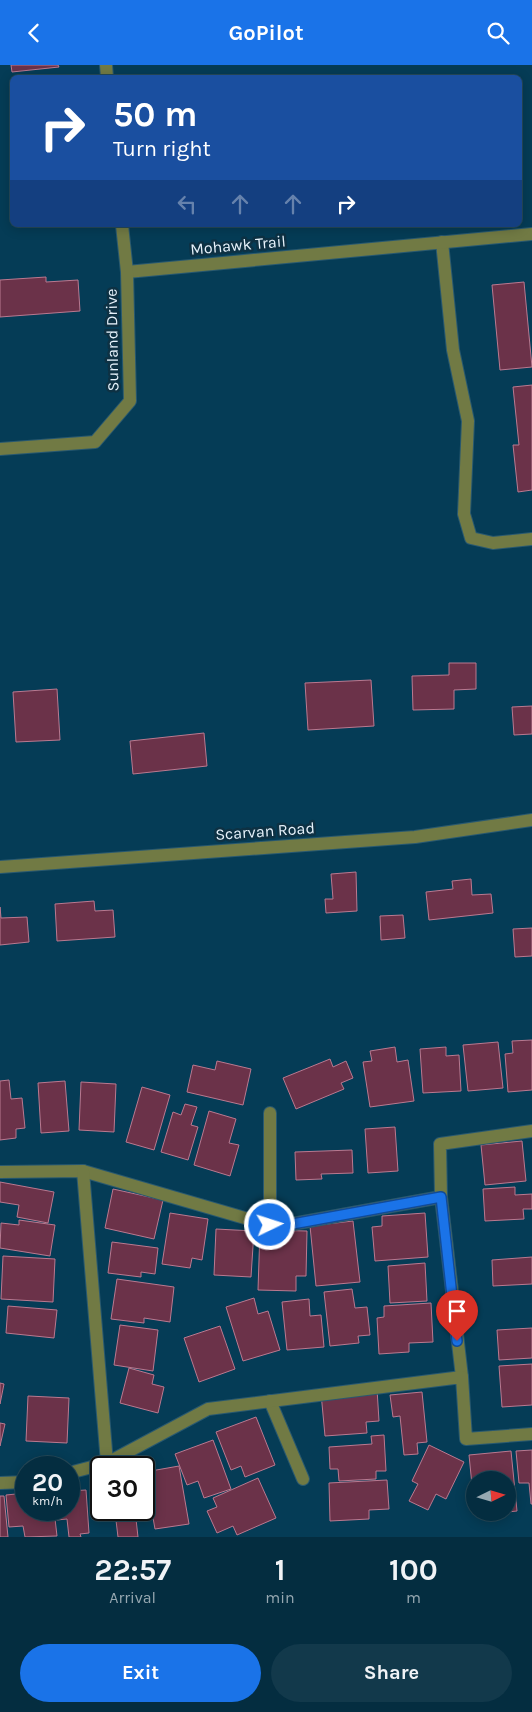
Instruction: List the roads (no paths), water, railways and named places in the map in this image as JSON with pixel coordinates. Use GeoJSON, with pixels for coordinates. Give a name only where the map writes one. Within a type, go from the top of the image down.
{"type":"FeatureCollection","features":[{"type":"Feature","properties":{"kind":"street","name":"Sunland Drive"},"geometry":{"type":"LineString","coordinates":[[0,449],[95,442],[130,401],[127,272],[122,227]]}},
{"type":"Feature","properties":{"kind":"street","name":"Mohawk Trail"},"geometry":{"type":"LineString","coordinates":[[127,272],[532,234]]}},
{"type":"Feature","properties":{"kind":"street"},"geometry":{"type":"LineString","coordinates":[[442,243],[452,350],[468,421],[464,513],[471,538],[493,543],[532,539]]}},
{"type":"Feature","properties":{"kind":"street","name":"Scarvan Road"},"geometry":{"type":"LineString","coordinates":[[0,867],[415,837],[532,820]]}},
{"type":"Feature","properties":{"kind":"street"},"geometry":{"type":"LineString","coordinates":[[270,1113],[270,1225]]}},
{"type":"Feature","properties":{"kind":"street"},"geometry":{"type":"LineString","coordinates":[[532,1131],[440,1144],[441,1197],[462,1377],[466,1439],[532,1434]]}},
{"type":"Feature","properties":{"kind":"street"},"geometry":{"type":"LineString","coordinates":[[83,1171],[106,1456]]}},
{"type":"Feature","properties":{"kind":"street"},"geometry":{"type":"LineString","coordinates":[[0,1173],[83,1171],[276,1227],[441,1197]]}},
{"type":"Feature","properties":{"kind":"street"},"geometry":{"type":"LineString","coordinates":[[120,1456],[208,1409],[462,1377]]}},
{"type":"Feature","properties":{"kind":"street"},"geometry":{"type":"LineString","coordinates":[[270,1401],[303,1479]]}},
{"type":"Feature","properties":{"kind":"street"},"geometry":{"type":"LineString","coordinates":[[0,1483],[15,1482]]}}]}
